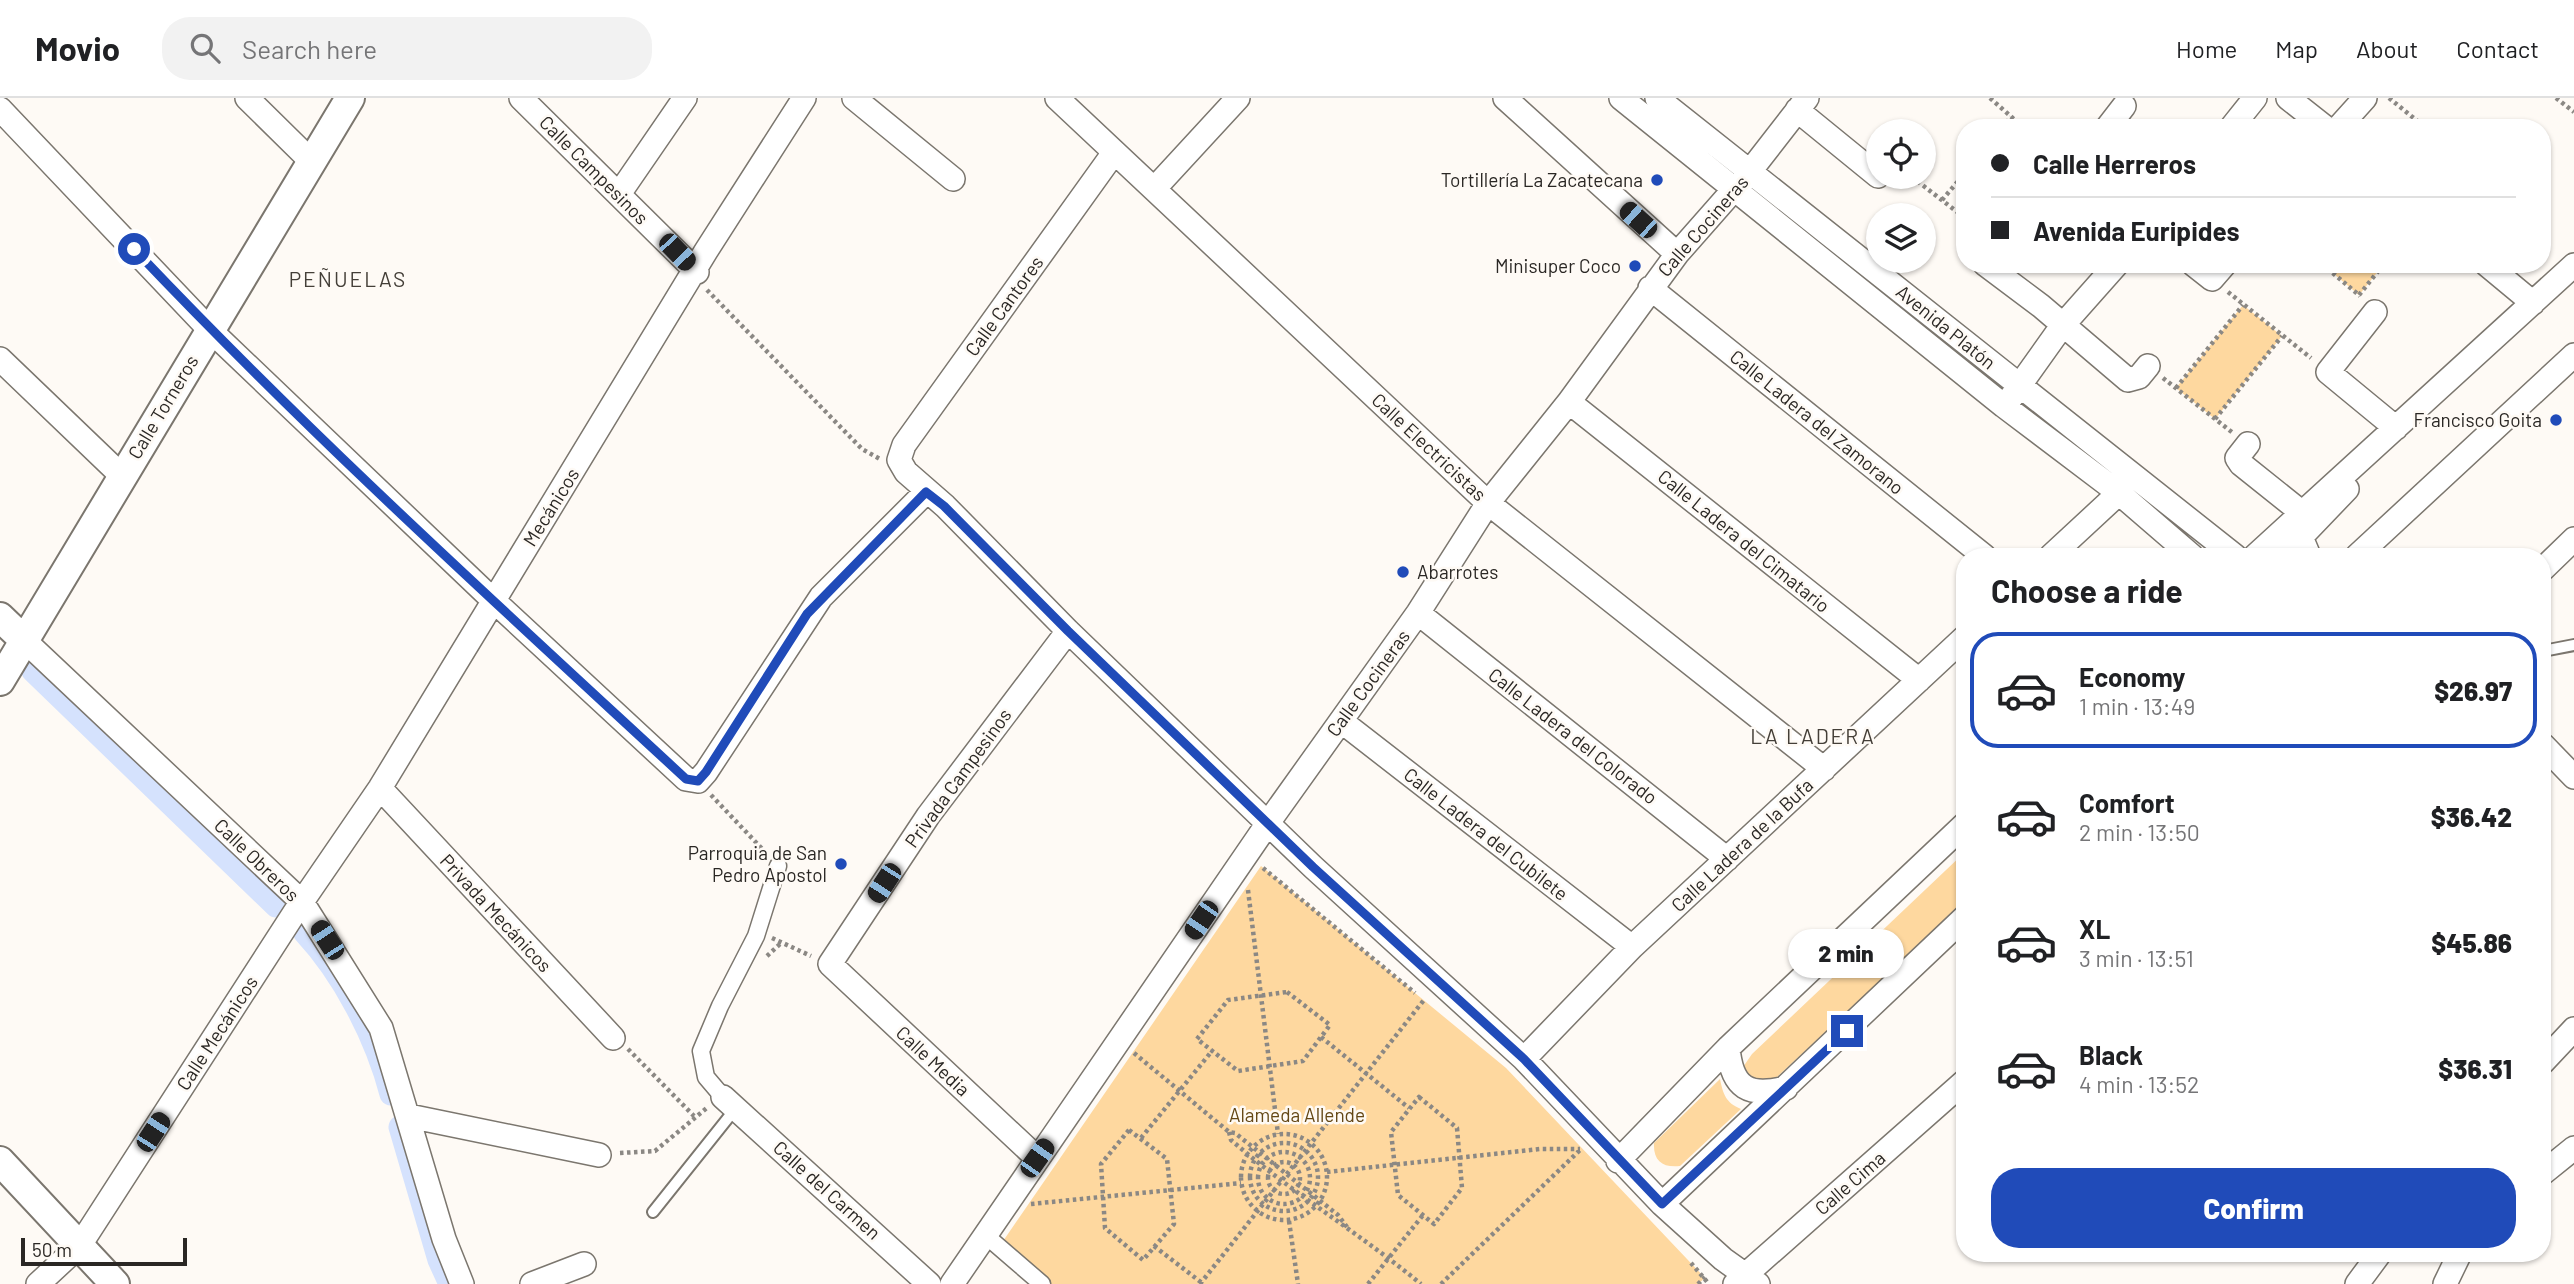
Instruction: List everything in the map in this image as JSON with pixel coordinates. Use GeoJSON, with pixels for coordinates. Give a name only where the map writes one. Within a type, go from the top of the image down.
{"type":"FeatureCollection","features":[{"type":"Feature","properties":{"kind":"street"},"geometry":{"type":"LineString","coordinates":[[247,98],[312,162]]}},
{"type":"Feature","properties":{"kind":"street","name":"Calle Torneros"},"geometry":{"type":"LineString","coordinates":[[0,681],[349,98]]}},
{"type":"Feature","properties":{"kind":"street","name":"Calle Campesinos"},"geometry":{"type":"LineString","coordinates":[[521,98],[696,272]]}},
{"type":"Feature","properties":{"kind":"street"},"geometry":{"type":"LineString","coordinates":[[619,194],[685,98]]}},
{"type":"Feature","properties":{"kind":"street","name":"Mecánicos"},"geometry":{"type":"LineString","coordinates":[[298,908],[380,788],[804,98]]}},
{"type":"Feature","properties":{"kind":"street"},"geometry":{"type":"LineString","coordinates":[[854,98],[953,179]]}},
{"type":"Feature","properties":{"kind":"street","name":"Calle Electricistas"},"geometry":{"type":"LineString","coordinates":[[1057,98],[1113,154],[1155,188],[1488,503],[1824,769]]}},
{"type":"Feature","properties":{"kind":"street"},"geometry":{"type":"LineString","coordinates":[[1155,188],[1238,98]]}},
{"type":"Feature","properties":{"kind":"street"},"geometry":{"type":"LineString","coordinates":[[1505,98],[1677,254]]}},
{"type":"Feature","properties":{"kind":"street","name":"Avenida Platón"},"geometry":{"type":"LineString","coordinates":[[1621,98],[2004,406],[2119,493],[2183,548]]}},
{"type":"Feature","properties":{"kind":"street","name":"Avenida Platón"},"geometry":{"type":"LineString","coordinates":[[1657,98],[2225,548]]}},
{"type":"Feature","properties":{"kind":"street"},"geometry":{"type":"LineString","coordinates":[[2238,119],[2255,98]]}},
{"type":"Feature","properties":{"kind":"street"},"geometry":{"type":"LineString","coordinates":[[2288,98],[2315,119]]}},
{"type":"Feature","properties":{"kind":"street"},"geometry":{"type":"LineString","coordinates":[[2346,119],[2365,98]]}},
{"type":"Feature","properties":{"kind":"street"},"geometry":{"type":"LineString","coordinates":[[1802,104],[1866,165]]}},
{"type":"Feature","properties":{"kind":"street","name":"Calle Cocineras"},"geometry":{"type":"LineString","coordinates":[[952,1284],[1268,823],[1418,613],[1488,503],[1569,402],[1650,288],[1751,170],[1802,104]]}},
{"type":"Feature","properties":{"kind":"street"},"geometry":{"type":"LineString","coordinates":[[2114,119],[2124,106]]}},
{"type":"Feature","properties":{"kind":"street"},"geometry":{"type":"LineString","coordinates":[[0,109],[210,330],[494,601],[686,779],[698,781],[814,605],[926,492]]}},
{"type":"Feature","properties":{"kind":"street","name":"Calle Cantores"},"geometry":{"type":"LineString","coordinates":[[898,460],[904,445],[1113,154]]}},
{"type":"Feature","properties":{"kind":"street"},"geometry":{"type":"LineString","coordinates":[[2263,548],[2574,265]]}},
{"type":"Feature","properties":{"kind":"street"},"geometry":{"type":"LineString","coordinates":[[1997,273],[2042,306],[2062,326],[2128,380],[2138,377],[2148,366]]}},
{"type":"Feature","properties":{"kind":"street"},"geometry":{"type":"LineString","coordinates":[[2004,406],[2062,326],[2109,273]]}},
{"type":"Feature","properties":{"kind":"street"},"geometry":{"type":"LineString","coordinates":[[2497,273],[2533,303]]}},
{"type":"Feature","properties":{"kind":"street","name":"Calle Ladera del Zamorano"},"geometry":{"type":"LineString","coordinates":[[1650,288],[1974,548]]}},
{"type":"Feature","properties":{"kind":"street"},"geometry":{"type":"LineString","coordinates":[[2367,303],[2328,372],[2396,428]]}},
{"type":"Feature","properties":{"kind":"street"},"geometry":{"type":"LineString","coordinates":[[2366,548],[2574,355]]}},
{"type":"Feature","properties":{"kind":"street"},"geometry":{"type":"LineString","coordinates":[[0,359],[122,476]]}},
{"type":"Feature","properties":{"kind":"street","name":"Calle Ladera del Cimatario"},"geometry":{"type":"LineString","coordinates":[[1569,402],[1919,680]]}},
{"type":"Feature","properties":{"kind":"street"},"geometry":{"type":"LineString","coordinates":[[2248,444],[2237,458],[2241,464],[2301,512]]}},
{"type":"Feature","properties":{"kind":"street"},"geometry":{"type":"LineString","coordinates":[[2305,547],[2353,484],[2368,453]]}},
{"type":"Feature","properties":{"kind":"street"},"geometry":{"type":"LineString","coordinates":[[898,460],[926,492],[944,506],[1068,631],[1268,823],[1524,1059],[1618,1161],[1745,1281]]}},
{"type":"Feature","properties":{"kind":"street"},"geometry":{"type":"LineString","coordinates":[[2060,548],[2119,493]]}},
{"type":"Feature","properties":{"kind":"street"},"geometry":{"type":"LineString","coordinates":[[2551,562],[2574,540]]}},
{"type":"Feature","properties":{"kind":"street","name":"Calle Ladera del Colorado"},"geometry":{"type":"LineString","coordinates":[[1418,613],[1727,859]]}},
{"type":"Feature","properties":{"kind":"street","name":"Calle Obreros"},"geometry":{"type":"LineString","coordinates":[[0,617],[298,908],[381,1028],[409,1115],[443,1239],[462,1284]]}},
{"type":"Feature","properties":{"kind":"street","name":"Privada Campesinos"},"geometry":{"type":"LineString","coordinates":[[830,964],[928,816],[1068,631]]}},
{"type":"Feature","properties":{"kind":"street","name":"Calle Ladera de la Bufa"},"geometry":{"type":"LineString","coordinates":[[1524,1059],[1632,947],[1956,645]]}},
{"type":"Feature","properties":{"kind":"street","name":"Calle Ladera del Cubilete"},"geometry":{"type":"LineString","coordinates":[[1341,721],[1632,947]]}},
{"type":"Feature","properties":{"kind":"street"},"geometry":{"type":"LineString","coordinates":[[2551,753],[2574,777]]}},
{"type":"Feature","properties":{"kind":"street","name":"Privada Mecánicos"},"geometry":{"type":"LineString","coordinates":[[380,788],[613,1038]]}},
{"type":"Feature","properties":{"kind":"street"},"geometry":{"type":"LineString","coordinates":[[1618,1161],[1728,1048],[1956,833]]}},
{"type":"Feature","properties":{"kind":"street"},"geometry":{"type":"LineString","coordinates":[[730,1102],[706,1077],[701,1051],[720,1006],[756,936],[778,866]]}},
{"type":"Feature","properties":{"kind":"street","name":"Calle Mecánicos"},"geometry":{"type":"LineString","coordinates":[[38,1284],[80,1245],[298,908]]}},
{"type":"Feature","properties":{"kind":"street"},"geometry":{"type":"LineString","coordinates":[[1662,1204],[1956,926]]}},
{"type":"Feature","properties":{"kind":"street","name":"Calle Media"},"geometry":{"type":"LineString","coordinates":[[830,964],[1037,1158]]}},
{"type":"Feature","properties":{"kind":"street"},"geometry":{"type":"LineString","coordinates":[[2551,1053],[2574,1029]]}},
{"type":"Feature","properties":{"kind":"street"},"geometry":{"type":"LineString","coordinates":[[1728,1048],[1733,1074],[1745,1088],[1762,1093],[1787,1087]]}},
{"type":"Feature","properties":{"kind":"street","name":"Calle Cima"},"geometry":{"type":"LineString","coordinates":[[1745,1281],[1956,1089]]}},
{"type":"Feature","properties":{"kind":"street","name":"Calle del Carmen"},"geometry":{"type":"LineString","coordinates":[[730,1102],[929,1284]]}},
{"type":"Feature","properties":{"kind":"street"},"geometry":{"type":"LineString","coordinates":[[409,1115],[598,1155]]}},
{"type":"Feature","properties":{"kind":"street"},"geometry":{"type":"LineString","coordinates":[[2551,1167],[2574,1148]]}},
{"type":"Feature","properties":{"kind":"street"},"geometry":{"type":"LineString","coordinates":[[0,1161],[114,1284]]}},
{"type":"Feature","properties":{"kind":"street"},"geometry":{"type":"LineString","coordinates":[[984,1234],[1042,1284]]}},
{"type":"Feature","properties":{"kind":"street"},"geometry":{"type":"LineString","coordinates":[[2357,1284],[2374,1262]]}},
{"type":"Feature","properties":{"kind":"street"},"geometry":{"type":"LineString","coordinates":[[2445,1284],[2456,1262]]}},
{"type":"Feature","properties":{"kind":"street"},"geometry":{"type":"LineString","coordinates":[[532,1284],[584,1264]]}},
{"type":"Feature","properties":{"kind":"lane"},"geometry":{"type":"LineString","coordinates":[[2551,649],[2574,645]]}},
{"type":"Feature","properties":{"kind":"lane"},"geometry":{"type":"LineString","coordinates":[[653,1212],[730,1102]]}},
{"type":"Feature","properties":{"kind":"path"},"geometry":{"type":"LineString","coordinates":[[1990,98],[2013,119]]}},
{"type":"Feature","properties":{"kind":"path"},"geometry":{"type":"LineString","coordinates":[[2389,98],[2415,119]]}},
{"type":"Feature","properties":{"kind":"path"},"geometry":{"type":"LineString","coordinates":[[2557,98],[2574,112]]}},
{"type":"Feature","properties":{"kind":"path"},"geometry":{"type":"LineString","coordinates":[[1942,200],[1956,184]]}},
{"type":"Feature","properties":{"kind":"path"},"geometry":{"type":"LineString","coordinates":[[1928,189],[1956,211]]}},
{"type":"Feature","properties":{"kind":"path"},"geometry":{"type":"LineString","coordinates":[[2219,273],[2244,305],[2328,372]]}},
{"type":"Feature","properties":{"kind":"path"},"geometry":{"type":"LineString","coordinates":[[2332,273],[2367,303],[2380,273]]}},
{"type":"Feature","properties":{"kind":"path"},"geometry":{"type":"LineString","coordinates":[[710,294],[862,449],[880,459],[898,460]]}},
{"type":"Feature","properties":{"kind":"path"},"geometry":{"type":"LineString","coordinates":[[2176,388],[2244,305]]}},
{"type":"Feature","properties":{"kind":"path"},"geometry":{"type":"LineString","coordinates":[[2215,419],[2282,336]]}},
{"type":"Feature","properties":{"kind":"path"},"geometry":{"type":"LineString","coordinates":[[2148,366],[2248,444]]}},
{"type":"Feature","properties":{"kind":"path"},"geometry":{"type":"LineString","coordinates":[[698,781],[778,866]]}},
{"type":"Feature","properties":{"kind":"path"},"geometry":{"type":"LineString","coordinates":[[1246,855],[1431,1006]]}},
{"type":"Feature","properties":{"kind":"path"},"geometry":{"type":"LineString","coordinates":[[1248,886],[1272,1066],[1278,1134]]}},
{"type":"Feature","properties":{"kind":"path"},"geometry":{"type":"LineString","coordinates":[[764,946],[771,938],[830,964]]}},
{"type":"Feature","properties":{"kind":"path"},"geometry":{"type":"LineString","coordinates":[[1287,992],[1329,1025],[1321,1037],[1303,1061],[1238,1071],[1197,1039],[1228,1000],[1287,992]]}},
{"type":"Feature","properties":{"kind":"path"},"geometry":{"type":"LineString","coordinates":[[1154,1246],[1201,1284],[1424,1000]]}},
{"type":"Feature","properties":{"kind":"path"},"geometry":{"type":"LineString","coordinates":[[1321,1037],[1409,1108]]}},
{"type":"Feature","properties":{"kind":"path"},"geometry":{"type":"LineString","coordinates":[[613,1038],[636,1055],[694,1116]]}},
{"type":"Feature","properties":{"kind":"path"},"geometry":{"type":"LineString","coordinates":[[1141,1138],[1212,1051]]}},
{"type":"Feature","properties":{"kind":"path"},"geometry":{"type":"LineString","coordinates":[[1133,1053],[1229,1132],[1235,1133],[1321,1201],[1347,1227],[1422,1284]]}},
{"type":"Feature","properties":{"kind":"path"},"geometry":{"type":"LineString","coordinates":[[1419,1097],[1457,1128],[1462,1188],[1434,1224],[1398,1195],[1391,1132],[1409,1108],[1419,1097]]}},
{"type":"Feature","properties":{"kind":"path"},"geometry":{"type":"LineString","coordinates":[[598,1155],[655,1151],[694,1116],[730,1102]]}},
{"type":"Feature","properties":{"kind":"path"},"geometry":{"type":"LineString","coordinates":[[1129,1130],[1167,1159],[1172,1190],[1174,1224],[1143,1259],[1105,1228],[1101,1164],[1129,1130]]}},
{"type":"Feature","properties":{"kind":"path"},"geometry":{"type":"LineString","coordinates":[[1229,1132],[1231,1140],[1247,1154],[1332,1221],[1347,1227]]}},
{"type":"Feature","properties":{"kind":"path"},"geometry":{"type":"LineString","coordinates":[[1278,1134],[1295,1135],[1310,1143],[1322,1156],[1327,1172],[1321,1201],[1315,1208],[1289,1221],[1272,1220],[1257,1212],[1246,1200],[1241,1184],[1241,1168],[1247,1154],[1264,1139],[1278,1134]]}},
{"type":"Feature","properties":{"kind":"path"},"geometry":{"type":"LineString","coordinates":[[1282,1143],[1294,1144],[1305,1150],[1317,1171],[1313,1195],[1307,1202],[1286,1211],[1263,1204],[1251,1184],[1255,1160],[1259,1154],[1282,1143]]}},
{"type":"Feature","properties":{"kind":"path"},"geometry":{"type":"LineString","coordinates":[[1574,1143],[1588,1157]]}},
{"type":"Feature","properties":{"kind":"path"},"geometry":{"type":"LineString","coordinates":[[1327,1172],[1540,1149],[1581,1149]]}},
{"type":"Feature","properties":{"kind":"path"},"geometry":{"type":"LineString","coordinates":[[1441,1284],[1581,1149]]}},
{"type":"Feature","properties":{"kind":"path"},"geometry":{"type":"LineString","coordinates":[[1282,1151],[1300,1157],[1310,1172],[1307,1190],[1302,1197],[1285,1204],[1268,1199],[1258,1183],[1261,1164],[1265,1159],[1282,1151]]}},
{"type":"Feature","properties":{"kind":"path"},"geometry":{"type":"LineString","coordinates":[[1283,1161],[1294,1165],[1299,1174],[1299,1184],[1294,1190],[1284,1194],[1274,1191],[1268,1182],[1269,1171],[1273,1165],[1283,1161]]}},
{"type":"Feature","properties":{"kind":"path"},"geometry":{"type":"LineString","coordinates":[[1030,1204],[1241,1184]]}},
{"type":"Feature","properties":{"kind":"path"},"geometry":{"type":"LineString","coordinates":[[1368,1284],[1423,1215]]}},
{"type":"Feature","properties":{"kind":"path"},"geometry":{"type":"LineString","coordinates":[[1289,1221],[1298,1284]]}},
{"type":"Feature","properties":{"kind":"path"},"geometry":{"type":"LineString","coordinates":[[1687,1259],[1709,1284]]}},
{"type":"Feature","properties":{"kind":"green space"},"geometry":{"type":"Polygon","coordinates":[[[2333,273],[2377,273],[2359,295],[2333,273]]]}},
{"type":"Feature","properties":{"kind":"green space"},"geometry":{"type":"Polygon","coordinates":[[[2243,305],[2282,336],[2215,419],[2176,388],[2243,305]]]}},
{"type":"Feature","properties":{"kind":"green space"},"geometry":{"type":"Polygon","coordinates":[[[1956,861],[1956,910],[1777,1077],[1762,1085],[1746,1081],[1743,1067],[1752,1054],[1956,861]]]}},
{"type":"Feature","properties":{"kind":"green space","name":"Alameda Allende"},"geometry":{"type":"Polygon","coordinates":[[[1261,866],[1506,1068],[1705,1278],[1698,1284],[1042,1284],[999,1247],[1261,866]]]}},
{"type":"Feature","properties":{"kind":"green space"},"geometry":{"type":"Polygon","coordinates":[[[1720,1079],[1726,1097],[1741,1109],[1680,1166],[1669,1166],[1660,1162],[1655,1154],[1654,1143],[1720,1079]]]}},
{"type":"Feature","properties":{"kind":"waterway"},"geometry":{"type":"LineString","coordinates":[[33,671],[276,906]]}},
{"type":"Feature","properties":{"kind":"waterway"},"geometry":{"type":"LineString","coordinates":[[304,932],[332,967],[357,1008],[377,1051],[391,1094]]}},
{"type":"Feature","properties":{"kind":"waterway"},"geometry":{"type":"LineString","coordinates":[[400,1127],[439,1260],[450,1284]]}},
{"type":"Feature","properties":{"kind":"place","name":"Tortillería La Zacatecana"},"geometry":{"type":"Point","coordinates":[1657,180]}},
{"type":"Feature","properties":{"kind":"place","name":"Minisuper Coco"},"geometry":{"type":"Point","coordinates":[1635,266]}},
{"type":"Feature","properties":{"kind":"place","name":"Francisco Goita"},"geometry":{"type":"Point","coordinates":[2556,420]}},
{"type":"Feature","properties":{"kind":"place","name":"Abarrotes"},"geometry":{"type":"Point","coordinates":[1403,572]}},
{"type":"Feature","properties":{"kind":"place","name":"Parroquia de San Pedro Apostol"},"geometry":{"type":"Point","coordinates":[841,864]}},
{"type":"Feature","properties":{"kind":"district","name":"PEÑUELAS"},"geometry":{"type":"Point","coordinates":[348,280]}},
{"type":"Feature","properties":{"kind":"district","name":"LA LADERA"},"geometry":{"type":"Point","coordinates":[1813,737]}},
{"type":"Feature","properties":{"kind":"route"},"geometry":{"type":"LineString","coordinates":[[134,249],[210,330],[494,601],[686,779],[698,781],[706,772],[807,614],[821,597],[926,492],[944,506],[1068,631],[1313,867],[1524,1059],[1618,1161],[1662,1204],[1847,1031]]}}]}
